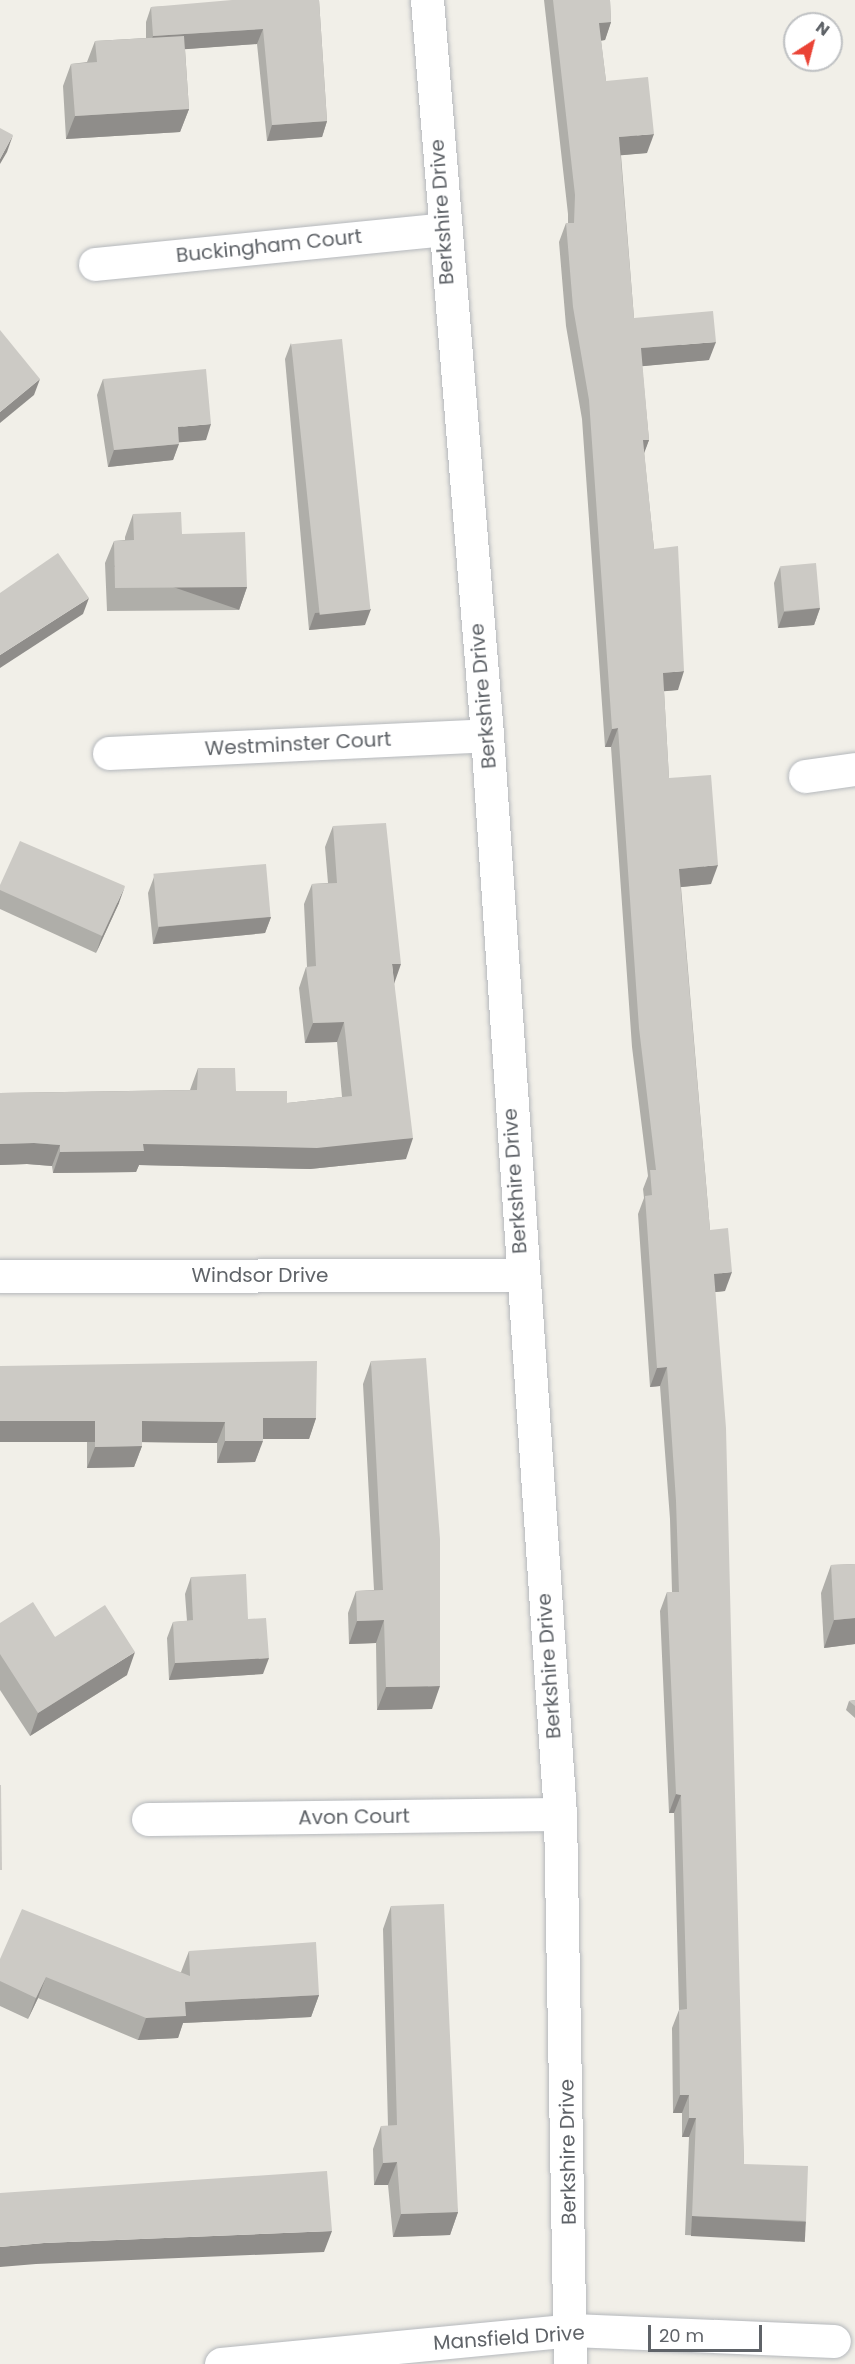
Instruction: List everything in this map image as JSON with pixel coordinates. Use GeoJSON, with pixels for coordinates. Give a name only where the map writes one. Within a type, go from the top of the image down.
{"type":"FeatureCollection","features":[{"type":"Feature","properties":{"kind":"street","name":"Berkshire Drive"},"geometry":{"type":"LineString","coordinates":[[427,0],[443,229],[487,735],[521,1275],[560,1814],[572,2330],[570,2364]]}},
{"type":"Feature","properties":{"kind":"street","name":"Buckingham Court"},"geometry":{"type":"LineString","coordinates":[[95,264],[443,229]]}},
{"type":"Feature","properties":{"kind":"street","name":"Westminster Court"},"geometry":{"type":"LineString","coordinates":[[109,753],[487,735]]}},
{"type":"Feature","properties":{"kind":"street"},"geometry":{"type":"LineString","coordinates":[[805,776],[855,769]]}},
{"type":"Feature","properties":{"kind":"street","name":"Windsor Drive"},"geometry":{"type":"LineString","coordinates":[[0,1276],[521,1275]]}},
{"type":"Feature","properties":{"kind":"street","name":"Avon Court"},"geometry":{"type":"LineString","coordinates":[[148,1819],[560,1814]]}},
{"type":"Feature","properties":{"kind":"street","name":"Mansfield Drive"},"geometry":{"type":"LineString","coordinates":[[221,2364],[572,2330],[834,2341]]}},
{"type":"Feature","properties":{"kind":"building"},"geometry":{"type":"Polygon","coordinates":[[[232,0],[319,0],[327,121],[272,125],[263,29],[153,36],[151,7],[232,0]]]}},
{"type":"Feature","properties":{"kind":"building"},"geometry":{"type":"Polygon","coordinates":[[[553,0],[610,0],[611,22],[599,23],[606,81],[648,77],[654,134],[619,137],[634,318],[713,311],[716,342],[641,348],[649,440],[643,440],[654,549],[678,546],[684,671],[663,673],[669,778],[711,775],[718,865],[679,869],[710,1230],[728,1228],[732,1272],[714,1274],[726,1428],[744,2164],[808,2166],[806,2221],[692,2216],[696,2118],[689,2118],[689,2095],[680,2095],[679,2010],[687,2009],[681,1795],[676,1794],[667,1592],[679,1592],[676,1501],[667,1367],[657,1368],[645,1196],[652,1195],[650,1170],[656,1170],[639,1028],[618,728],[612,729],[589,400],[573,307],[566,223],[574,223],[575,195],[553,0]]]}},
{"type":"Feature","properties":{"kind":"building"},"geometry":{"type":"Polygon","coordinates":[[[184,36],[189,109],[75,116],[71,64],[97,62],[95,41],[184,36]]]}},
{"type":"Feature","properties":{"kind":"building"},"geometry":{"type":"Polygon","coordinates":[[[0,128],[13,135],[0,159],[0,128]]]}},
{"type":"Feature","properties":{"kind":"building"},"geometry":{"type":"Polygon","coordinates":[[[0,330],[40,379],[0,412],[0,330]]]}},
{"type":"Feature","properties":{"kind":"building"},"geometry":{"type":"Polygon","coordinates":[[[342,339],[370,610],[320,615],[291,344],[342,339]]]}},
{"type":"Feature","properties":{"kind":"building"},"geometry":{"type":"Polygon","coordinates":[[[206,369],[211,424],[178,427],[179,444],[114,450],[103,379],[206,369]]]}},
{"type":"Feature","properties":{"kind":"building"},"geometry":{"type":"Polygon","coordinates":[[[181,512],[182,534],[245,532],[247,587],[115,588],[114,541],[134,540],[133,514],[181,512]]]}},
{"type":"Feature","properties":{"kind":"building"},"geometry":{"type":"Polygon","coordinates":[[[58,553],[89,598],[0,655],[0,593],[58,553]]]}},
{"type":"Feature","properties":{"kind":"building"},"geometry":{"type":"Polygon","coordinates":[[[816,563],[820,608],[784,611],[780,566],[816,563]]]}},
{"type":"Feature","properties":{"kind":"building"},"geometry":{"type":"Polygon","coordinates":[[[386,823],[401,964],[392,964],[413,1138],[317,1148],[143,1144],[144,1151],[60,1152],[60,1145],[0,1144],[0,1093],[197,1090],[198,1068],[235,1068],[236,1091],[287,1091],[287,1103],[352,1096],[344,1022],[313,1023],[306,967],[316,966],[312,884],[337,883],[333,826],[386,823]]]}},
{"type":"Feature","properties":{"kind":"building"},"geometry":{"type":"Polygon","coordinates":[[[20,841],[125,886],[102,936],[0,890],[0,885],[20,841]]]}},
{"type":"Feature","properties":{"kind":"building"},"geometry":{"type":"Polygon","coordinates":[[[266,864],[271,917],[158,927],[153,874],[266,864]]]}},
{"type":"Feature","properties":{"kind":"building"},"geometry":{"type":"Polygon","coordinates":[[[426,1358],[440,1539],[440,1686],[386,1687],[384,1620],[357,1621],[356,1591],[383,1590],[371,1361],[426,1358]]]}},
{"type":"Feature","properties":{"kind":"building"},"geometry":{"type":"Polygon","coordinates":[[[317,1361],[316,1418],[263,1418],[263,1441],[225,1441],[225,1422],[142,1421],[142,1446],[95,1447],[95,1421],[0,1421],[0,1366],[317,1361]]]}},
{"type":"Feature","properties":{"kind":"building"},"geometry":{"type":"Polygon","coordinates":[[[855,1564],[855,1618],[834,1620],[831,1565],[855,1564]]]}},
{"type":"Feature","properties":{"kind":"building"},"geometry":{"type":"Polygon","coordinates":[[[246,1574],[248,1619],[266,1618],[269,1658],[175,1663],[173,1622],[193,1620],[191,1577],[246,1574]]]}},
{"type":"Feature","properties":{"kind":"building"},"geometry":{"type":"Polygon","coordinates":[[[33,1602],[55,1637],[105,1605],[135,1652],[38,1713],[0,1654],[0,1623],[33,1602]]]}},
{"type":"Feature","properties":{"kind":"building"},"geometry":{"type":"Polygon","coordinates":[[[1,1785],[2,1870],[0,1870],[1,1785]]]}},
{"type":"Feature","properties":{"kind":"building"},"geometry":{"type":"Polygon","coordinates":[[[444,1904],[458,2212],[401,2214],[397,2162],[383,2163],[381,2126],[397,2125],[391,1906],[444,1904]]]}},
{"type":"Feature","properties":{"kind":"building"},"geometry":{"type":"Polygon","coordinates":[[[22,1909],[190,1976],[189,1951],[316,1942],[319,1995],[185,2002],[186,2016],[146,2018],[46,1977],[36,1998],[0,1981],[0,1959],[22,1909]]]}},
{"type":"Feature","properties":{"kind":"building"},"geometry":{"type":"Polygon","coordinates":[[[327,2171],[332,2231],[44,2243],[0,2247],[0,2193],[327,2171]]]}}]}
